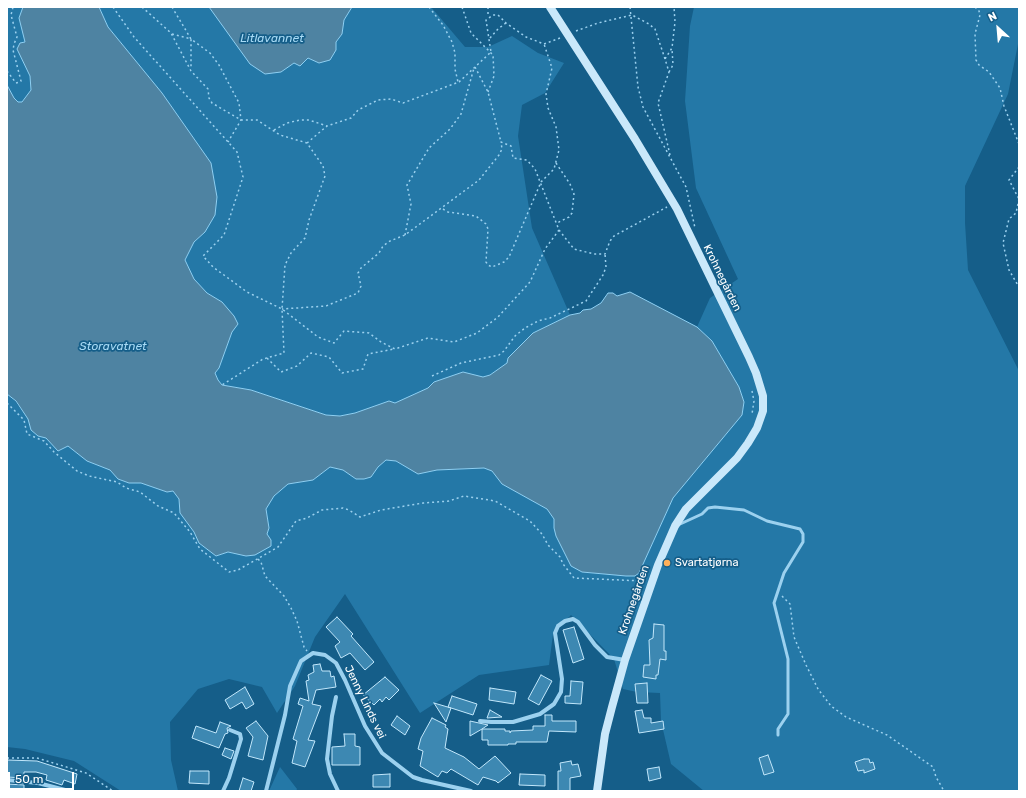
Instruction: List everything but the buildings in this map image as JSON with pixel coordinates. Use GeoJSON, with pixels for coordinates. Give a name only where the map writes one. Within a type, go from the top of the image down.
{"type":"FeatureCollection","features":[{"type":"Feature","properties":{"kind":"main road","name":"Krohnegården"},"geometry":{"type":"LineString","coordinates":[[550,7],[635,139],[677,209],[756,373],[762,391],[763,411],[757,428],[737,458],[686,509],[674,526],[651,582],[625,660],[605,734],[597,791]]}},
{"type":"Feature","properties":{"kind":"street"},"geometry":{"type":"LineString","coordinates":[[480,720],[491,722],[513,722],[537,715],[554,704],[560,692],[562,679],[555,634],[558,626],[565,621],[573,619],[578,622],[595,645],[607,657],[625,660]]}},
{"type":"Feature","properties":{"kind":"street"},"geometry":{"type":"LineString","coordinates":[[266,791],[286,715],[290,686],[301,661],[310,654]]}},
{"type":"Feature","properties":{"kind":"street","name":"Jenny Linds vei"},"geometry":{"type":"LineString","coordinates":[[310,654],[325,655],[336,663],[365,726],[382,753],[413,776],[422,780],[471,791]]}},
{"type":"Feature","properties":{"kind":"street"},"geometry":{"type":"LineString","coordinates":[[336,697],[332,716],[327,759],[330,774],[338,791]]}},
{"type":"Feature","properties":{"kind":"street"},"geometry":{"type":"LineString","coordinates":[[223,791],[229,778],[241,739],[240,734],[230,730]]}},
{"type":"Feature","properties":{"kind":"street"},"geometry":{"type":"LineString","coordinates":[[7,780],[38,783],[69,791]]}},
{"type":"Feature","properties":{"kind":"lane"},"geometry":{"type":"LineString","coordinates":[[674,526],[683,524],[712,507],[744,510],[767,521],[800,529],[803,534],[804,542],[784,573],[777,592],[775,607],[788,659],[788,714],[778,730],[778,735]]}},
{"type":"Feature","properties":{"kind":"path"},"geometry":{"type":"LineString","coordinates":[[7,72],[16,83],[21,81],[13,50],[14,44],[18,37],[11,15],[13,7]]}},
{"type":"Feature","properties":{"kind":"path"},"geometry":{"type":"LineString","coordinates":[[113,7],[134,38],[237,152],[243,177],[224,235],[203,256],[213,267],[247,292],[282,309],[318,337],[334,343],[344,331],[369,333],[381,342],[395,349]]}},
{"type":"Feature","properties":{"kind":"path"},"geometry":{"type":"LineString","coordinates":[[142,7],[170,33],[191,71],[208,88],[209,98],[212,103],[241,120],[257,120],[280,135],[307,143],[323,166],[325,176],[309,220],[305,238],[291,253],[284,265],[282,309],[284,353],[267,358],[222,385]]}},
{"type":"Feature","properties":{"kind":"path"},"geometry":{"type":"LineString","coordinates":[[172,7],[191,39],[191,71]]}},
{"type":"Feature","properties":{"kind":"path"},"geometry":{"type":"LineString","coordinates":[[429,7],[443,25],[452,42],[455,53],[455,69],[458,82]]}},
{"type":"Feature","properties":{"kind":"path"},"geometry":{"type":"LineString","coordinates":[[462,7],[471,33],[491,52]]}},
{"type":"Feature","properties":{"kind":"path"},"geometry":{"type":"LineString","coordinates":[[488,7],[488,17],[486,20],[491,52],[493,55],[494,76],[488,92]]}},
{"type":"Feature","properties":{"kind":"path"},"geometry":{"type":"LineString","coordinates":[[630,7],[638,87],[643,107],[686,186],[696,224],[694,243]]}},
{"type":"Feature","properties":{"kind":"path"},"geometry":{"type":"LineString","coordinates":[[671,157],[658,104],[672,65],[675,22],[674,7]]}},
{"type":"Feature","properties":{"kind":"path"},"geometry":{"type":"LineString","coordinates":[[975,7],[980,11],[975,34],[976,60],[979,65],[989,72],[1000,88],[1004,106],[1019,144]]}},
{"type":"Feature","properties":{"kind":"path"},"geometry":{"type":"LineString","coordinates":[[488,17],[498,15],[506,23],[526,37],[544,44],[598,23],[632,15],[655,29],[669,72]]}},
{"type":"Feature","properties":{"kind":"path"},"geometry":{"type":"LineString","coordinates":[[489,39],[506,23]]}},
{"type":"Feature","properties":{"kind":"path"},"geometry":{"type":"LineString","coordinates":[[170,33],[191,39],[210,53],[219,65],[239,103],[241,120],[228,142]]}},
{"type":"Feature","properties":{"kind":"path"},"geometry":{"type":"LineString","coordinates":[[443,208],[448,212],[476,216],[486,224],[488,229],[486,262],[492,267],[504,262],[509,257],[541,182],[554,169],[558,150],[556,127],[548,108],[546,94],[552,68],[544,44]]}},
{"type":"Feature","properties":{"kind":"path"},"geometry":{"type":"LineString","coordinates":[[665,59],[672,48]]}},
{"type":"Feature","properties":{"kind":"path"},"geometry":{"type":"LineString","coordinates":[[307,143],[327,126],[351,118],[358,110],[378,100],[391,99],[403,103],[458,82],[491,52]]}},
{"type":"Feature","properties":{"kind":"path"},"geometry":{"type":"LineString","coordinates":[[282,309],[326,306],[358,293],[361,286],[358,273],[361,268],[379,253],[383,246],[390,241],[405,235],[443,208],[479,180],[499,156],[502,148],[501,142],[488,92],[474,67]]}},
{"type":"Feature","properties":{"kind":"path"},"geometry":{"type":"LineString","coordinates":[[405,235],[411,204],[407,185],[429,148],[450,129],[461,114],[474,67]]}},
{"type":"Feature","properties":{"kind":"path"},"geometry":{"type":"LineString","coordinates":[[274,131],[287,123],[300,120],[310,120],[327,126]]}},
{"type":"Feature","properties":{"kind":"path"},"geometry":{"type":"LineString","coordinates":[[501,142],[511,146],[513,158],[528,160],[541,182],[559,230],[574,249],[594,254],[605,254]]}},
{"type":"Feature","properties":{"kind":"path"},"geometry":{"type":"LineString","coordinates":[[556,162],[570,184],[574,194],[572,213],[569,217],[557,223]]}},
{"type":"Feature","properties":{"kind":"path"},"geometry":{"type":"LineString","coordinates":[[1019,167],[1009,180],[1019,199],[1016,213],[1009,219],[1003,243],[1009,270],[1019,287]]}},
{"type":"Feature","properties":{"kind":"path"},"geometry":{"type":"LineString","coordinates":[[432,376],[461,363],[499,355],[504,351],[515,336],[525,328],[586,301],[603,275],[606,267],[605,254],[610,241],[614,236],[668,207],[677,209]]}},
{"type":"Feature","properties":{"kind":"path"},"geometry":{"type":"LineString","coordinates":[[267,358],[281,372],[297,366],[311,353],[329,358],[342,373],[363,369],[368,354],[395,349],[428,338],[454,342],[477,333],[498,317],[530,282],[545,249],[559,230]]}},
{"type":"Feature","properties":{"kind":"path"},"geometry":{"type":"LineString","coordinates":[[752,389],[754,401],[752,416]]}},
{"type":"Feature","properties":{"kind":"path"},"geometry":{"type":"LineString","coordinates":[[7,403],[24,420],[27,434],[44,441],[54,452],[77,471],[89,476],[116,482],[126,488],[140,492],[158,506],[174,513],[190,532],[200,549],[225,571],[231,572],[238,570],[281,545],[296,521],[307,518],[322,510],[343,508],[360,517],[381,510],[423,503],[449,501],[464,496],[495,501],[530,521],[542,534],[548,545],[560,557],[563,564],[574,578],[651,582]]}},
{"type":"Feature","properties":{"kind":"path"},"geometry":{"type":"LineString","coordinates":[[258,559],[261,562],[265,576],[284,596],[291,608],[297,621],[304,647],[310,654]]}},
{"type":"Feature","properties":{"kind":"path"},"geometry":{"type":"LineString","coordinates":[[777,592],[790,604],[794,637],[818,689],[831,706],[846,717],[886,735],[933,767],[936,777],[944,791]]}},
{"type":"Feature","properties":{"kind":"path"},"geometry":{"type":"LineString","coordinates":[[7,758],[37,758],[86,773],[113,791]]}},
{"type":"Feature","properties":{"kind":"shaded area"},"geometry":{"type":"Polygon","coordinates":[[[7,7],[23,7],[19,18],[25,38],[21,56],[30,76],[31,90],[22,102],[18,102],[14,98],[7,85],[7,7]]]}},
{"type":"Feature","properties":{"kind":"shaded area"},"geometry":{"type":"Polygon","coordinates":[[[99,7],[209,7],[220,21],[281,72],[294,63],[308,58],[319,63],[342,34],[344,20],[352,7],[431,7],[465,47],[488,47],[512,36],[538,53],[564,63],[545,93],[522,105],[518,136],[532,228],[570,315],[533,333],[508,358],[507,363],[490,375],[483,377],[463,372],[434,382],[428,388],[395,404],[389,401],[355,413],[340,416],[326,415],[251,390],[222,385],[215,373],[219,368],[232,332],[222,302],[207,293],[194,279],[185,260],[194,242],[205,232],[215,215],[211,163],[162,93],[108,27],[99,7]]]}},
{"type":"Feature","properties":{"kind":"shaded area"},"geometry":{"type":"Polygon","coordinates":[[[694,7],[1019,7],[1019,39],[1008,94],[965,186],[965,223],[968,270],[1019,371],[1019,791],[704,791],[671,764],[661,721],[660,693],[637,692],[623,689],[614,659],[571,615],[553,634],[549,665],[479,675],[420,713],[345,594],[315,637],[295,686],[277,713],[262,687],[229,679],[198,689],[170,722],[171,760],[178,791],[121,791],[74,761],[25,749],[7,747],[7,394],[15,401],[28,419],[31,430],[38,436],[46,438],[58,451],[68,446],[87,461],[110,470],[118,479],[129,483],[141,483],[167,492],[173,491],[179,499],[180,513],[194,532],[199,543],[216,556],[228,552],[235,554],[267,534],[269,528],[266,509],[274,496],[288,484],[313,480],[330,467],[343,470],[356,479],[364,479],[371,477],[378,467],[386,460],[396,461],[418,474],[437,470],[484,468],[492,471],[503,484],[547,509],[554,519],[554,528],[582,572],[626,576],[639,573],[673,498],[742,415],[744,402],[739,387],[712,341],[697,327],[710,298],[738,279],[696,188],[685,101],[690,26],[694,7]]]}},
{"type":"Feature","properties":{"kind":"shaded area"},"geometry":{"type":"Polygon","coordinates":[[[280,767],[297,789],[296,791],[269,791],[280,767]]]}},
{"type":"Feature","properties":{"kind":"water","name":"Storavatnet"},"geometry":{"type":"Polygon","coordinates":[[[23,7],[99,7],[108,27],[162,93],[211,163],[217,197],[215,215],[205,232],[194,242],[185,260],[194,279],[207,293],[222,302],[234,316],[238,324],[232,332],[219,368],[215,373],[222,385],[251,390],[326,415],[340,416],[355,413],[389,401],[395,403],[428,388],[434,382],[463,372],[483,377],[490,375],[507,363],[508,358],[533,333],[570,315],[580,313],[583,310],[591,309],[601,303],[608,293],[613,293],[617,296],[630,292],[697,327],[712,341],[739,387],[744,402],[742,415],[673,498],[639,573],[635,576],[626,576],[582,572],[571,566],[556,536],[554,519],[547,509],[502,484],[492,471],[484,468],[437,470],[418,474],[396,461],[386,460],[378,467],[371,477],[364,479],[356,479],[343,470],[330,467],[313,480],[288,484],[274,496],[266,509],[269,528],[267,534],[271,540],[271,546],[255,555],[246,556],[228,552],[216,556],[199,543],[194,532],[180,513],[179,499],[173,491],[167,492],[141,483],[129,483],[118,479],[110,470],[87,461],[68,446],[58,451],[46,438],[38,436],[31,430],[28,419],[16,401],[7,394],[7,85],[18,102],[22,102],[31,90],[30,76],[17,49],[20,43],[25,42],[19,18],[23,7]]]}},
{"type":"Feature","properties":{"kind":"water","name":"Litlavannet"},"geometry":{"type":"Polygon","coordinates":[[[209,7],[352,7],[344,20],[342,34],[336,42],[336,50],[330,60],[319,63],[308,58],[300,66],[294,63],[281,72],[265,74],[250,64],[209,7]]]}},
{"type":"Feature","properties":{"kind":"place","name":"Svartatjørna"},"geometry":{"type":"Point","coordinates":[667,563]}}]}
